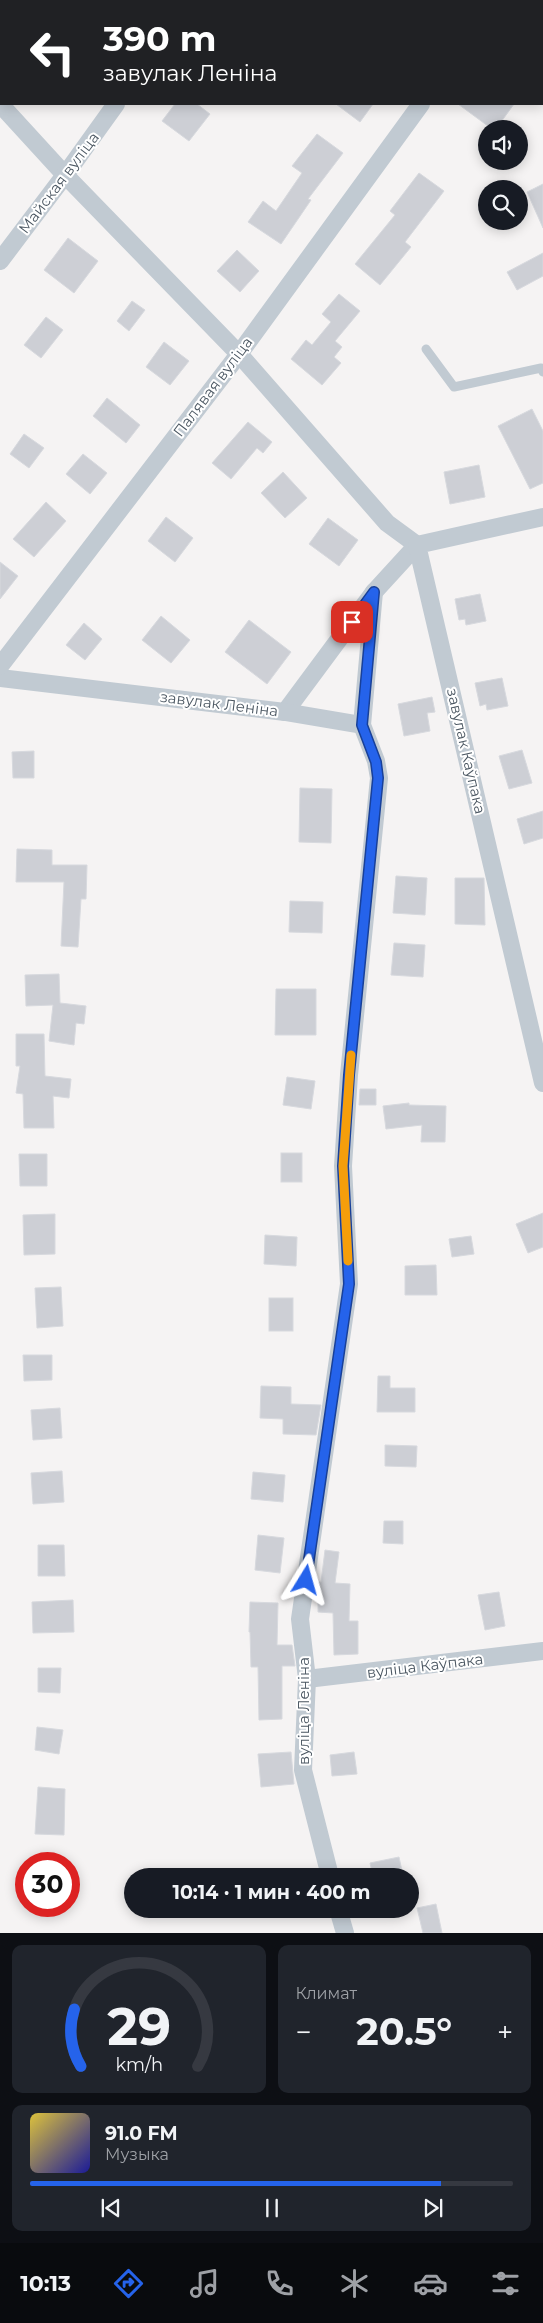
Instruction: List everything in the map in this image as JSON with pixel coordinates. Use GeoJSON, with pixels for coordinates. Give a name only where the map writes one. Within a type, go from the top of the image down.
{"type":"FeatureCollection","features":[{"type":"Feature","properties":{"kind":"street"},"geometry":{"type":"LineString","coordinates":[[1,105],[65,175],[239,354],[388,523],[417,545],[543,517]]}},
{"type":"Feature","properties":{"kind":"street","name":"Майская вуліца"},"geometry":{"type":"LineString","coordinates":[[0,261],[115,105]]}},
{"type":"Feature","properties":{"kind":"street","name":"Палявая вуліца"},"geometry":{"type":"LineString","coordinates":[[0,666],[239,354],[420,105]]}},
{"type":"Feature","properties":{"kind":"street","name":"завулак Леніна"},"geometry":{"type":"LineString","coordinates":[[0,678],[285,712],[374,592],[417,545]]}},
{"type":"Feature","properties":{"kind":"street","name":"завулак Каўпака"},"geometry":{"type":"LineString","coordinates":[[417,545],[543,1083]]}},
{"type":"Feature","properties":{"kind":"street","name":"вуліца Леніна"},"geometry":{"type":"LineString","coordinates":[[328,1868],[303,1770],[307,1679],[300,1619],[349,1284],[343,1157],[349,1075],[378,778],[376,762],[362,725],[374,592]]}},
{"type":"Feature","properties":{"kind":"street"},"geometry":{"type":"LineString","coordinates":[[285,712],[362,725]]}},
{"type":"Feature","properties":{"kind":"street","name":"вуліца Каўпака"},"geometry":{"type":"LineString","coordinates":[[307,1679],[543,1651]]}},
{"type":"Feature","properties":{"kind":"street"},"geometry":{"type":"LineString","coordinates":[[341,1918],[345,1933]]}},
{"type":"Feature","properties":{"kind":"lane"},"geometry":{"type":"LineString","coordinates":[[426,349],[454,388],[541,368],[543,372]]}},
{"type":"Feature","properties":{"kind":"building"},"geometry":{"type":"Polygon","coordinates":[[[174,105],[198,105],[210,114],[189,141],[162,121],[174,105]]]}},
{"type":"Feature","properties":{"kind":"building"},"geometry":{"type":"Polygon","coordinates":[[[337,105],[372,105],[360,122],[337,105]]]}},
{"type":"Feature","properties":{"kind":"building"},"geometry":{"type":"Polygon","coordinates":[[[459,105],[513,105],[502,120],[480,120],[459,105]]]}},
{"type":"Feature","properties":{"kind":"building"},"geometry":{"type":"Polygon","coordinates":[[[317,134],[343,153],[308,199],[311,200],[281,244],[248,222],[263,201],[276,211],[302,173],[292,166],[317,134]]]}},
{"type":"Feature","properties":{"kind":"building"},"geometry":{"type":"Polygon","coordinates":[[[419,173],[444,191],[405,242],[411,247],[380,285],[355,264],[395,215],[390,211],[419,173]]]}},
{"type":"Feature","properties":{"kind":"building"},"geometry":{"type":"Polygon","coordinates":[[[543,184],[543,228],[528,194],[528,192],[543,184]]]}},
{"type":"Feature","properties":{"kind":"building"},"geometry":{"type":"Polygon","coordinates":[[[68,238],[98,261],[74,293],[44,270],[68,238]]]}},
{"type":"Feature","properties":{"kind":"building"},"geometry":{"type":"Polygon","coordinates":[[[237,250],[259,271],[240,292],[217,271],[237,250]]]}},
{"type":"Feature","properties":{"kind":"building"},"geometry":{"type":"Polygon","coordinates":[[[543,253],[543,276],[517,290],[507,272],[543,253]]]}},
{"type":"Feature","properties":{"kind":"building"},"geometry":{"type":"Polygon","coordinates":[[[339,294],[360,311],[335,341],[342,347],[334,357],[341,363],[322,385],[291,359],[306,340],[312,345],[331,322],[322,314],[339,294]]]}},
{"type":"Feature","properties":{"kind":"building"},"geometry":{"type":"Polygon","coordinates":[[[132,301],[145,310],[129,331],[117,321],[132,301]]]}},
{"type":"Feature","properties":{"kind":"building"},"geometry":{"type":"Polygon","coordinates":[[[46,317],[63,330],[41,358],[24,345],[46,317]]]}},
{"type":"Feature","properties":{"kind":"building"},"geometry":{"type":"Polygon","coordinates":[[[164,342],[189,361],[170,385],[146,367],[164,342]]]}},
{"type":"Feature","properties":{"kind":"building"},"geometry":{"type":"Polygon","coordinates":[[[107,398],[140,425],[126,443],[93,416],[107,398]]]}},
{"type":"Feature","properties":{"kind":"building"},"geometry":{"type":"Polygon","coordinates":[[[532,409],[543,431],[543,483],[530,489],[498,426],[532,409]]]}},
{"type":"Feature","properties":{"kind":"building"},"geometry":{"type":"Polygon","coordinates":[[[248,422],[272,442],[263,453],[257,448],[231,479],[212,463],[248,422]]]}},
{"type":"Feature","properties":{"kind":"building"},"geometry":{"type":"Polygon","coordinates":[[[24,434],[44,448],[29,468],[10,454],[24,434]]]}},
{"type":"Feature","properties":{"kind":"building"},"geometry":{"type":"Polygon","coordinates":[[[83,454],[107,473],[90,494],[66,474],[83,454]]]}},
{"type":"Feature","properties":{"kind":"building"},"geometry":{"type":"Polygon","coordinates":[[[479,465],[485,497],[450,504],[444,472],[479,465]]]}},
{"type":"Feature","properties":{"kind":"building"},"geometry":{"type":"Polygon","coordinates":[[[283,472],[307,498],[285,518],[261,493],[283,472]]]}},
{"type":"Feature","properties":{"kind":"building"},"geometry":{"type":"Polygon","coordinates":[[[46,502],[66,521],[34,557],[13,539],[46,502]]]}},
{"type":"Feature","properties":{"kind":"building"},"geometry":{"type":"Polygon","coordinates":[[[166,517],[193,538],[175,562],[148,541],[166,517]]]}},
{"type":"Feature","properties":{"kind":"building"},"geometry":{"type":"Polygon","coordinates":[[[328,518],[358,540],[339,566],[309,544],[328,518]]]}},
{"type":"Feature","properties":{"kind":"building"},"geometry":{"type":"Polygon","coordinates":[[[0,562],[18,576],[0,599],[0,562]]]}},
{"type":"Feature","properties":{"kind":"building"},"geometry":{"type":"Polygon","coordinates":[[[480,594],[486,621],[466,625],[465,619],[459,620],[455,599],[480,594]]]}},
{"type":"Feature","properties":{"kind":"building"},"geometry":{"type":"Polygon","coordinates":[[[161,616],[190,640],[171,663],[142,640],[161,616]]]}},
{"type":"Feature","properties":{"kind":"building"},"geometry":{"type":"Polygon","coordinates":[[[249,620],[291,652],[267,684],[225,652],[249,620]]]}},
{"type":"Feature","properties":{"kind":"building"},"geometry":{"type":"Polygon","coordinates":[[[84,623],[102,639],[85,660],[66,645],[84,623]]]}},
{"type":"Feature","properties":{"kind":"building"},"geometry":{"type":"Polygon","coordinates":[[[502,678],[508,706],[487,710],[486,704],[480,706],[475,683],[502,678]]]}},
{"type":"Feature","properties":{"kind":"building"},"geometry":{"type":"Polygon","coordinates":[[[432,697],[435,712],[427,713],[430,731],[404,736],[398,704],[432,697]]]}},
{"type":"Feature","properties":{"kind":"building"},"geometry":{"type":"Polygon","coordinates":[[[522,750],[532,783],[509,789],[499,756],[522,750]]]}},
{"type":"Feature","properties":{"kind":"building"},"geometry":{"type":"Polygon","coordinates":[[[34,751],[34,778],[13,778],[12,752],[34,751]]]}},
{"type":"Feature","properties":{"kind":"building"},"geometry":{"type":"Polygon","coordinates":[[[300,788],[332,789],[331,843],[299,842],[300,788]]]}},
{"type":"Feature","properties":{"kind":"building"},"geometry":{"type":"Polygon","coordinates":[[[543,811],[543,838],[524,844],[517,819],[543,811]]]}},
{"type":"Feature","properties":{"kind":"building"},"geometry":{"type":"Polygon","coordinates":[[[17,849],[52,850],[52,865],[87,865],[86,899],[81,899],[78,947],[61,946],[64,882],[16,882],[17,849]]]}},
{"type":"Feature","properties":{"kind":"building"},"geometry":{"type":"Polygon","coordinates":[[[396,876],[427,878],[425,915],[393,913],[396,876]]]}},
{"type":"Feature","properties":{"kind":"building"},"geometry":{"type":"Polygon","coordinates":[[[455,878],[484,878],[485,925],[455,924],[455,878]]]}},
{"type":"Feature","properties":{"kind":"building"},"geometry":{"type":"Polygon","coordinates":[[[290,901],[323,902],[322,933],[289,932],[290,901]]]}},
{"type":"Feature","properties":{"kind":"building"},"geometry":{"type":"Polygon","coordinates":[[[394,943],[425,945],[423,977],[391,975],[394,943]]]}},
{"type":"Feature","properties":{"kind":"building"},"geometry":{"type":"Polygon","coordinates":[[[59,974],[60,1003],[86,1006],[84,1024],[76,1023],[74,1045],[49,1041],[53,1005],[26,1006],[25,975],[59,974]]]}},
{"type":"Feature","properties":{"kind":"building"},"geometry":{"type":"Polygon","coordinates":[[[276,989],[316,989],[316,1035],[275,1035],[276,989]]]}},
{"type":"Feature","properties":{"kind":"building"},"geometry":{"type":"Polygon","coordinates":[[[16,1034],[44,1034],[45,1076],[71,1079],[69,1098],[53,1096],[54,1128],[24,1128],[23,1094],[16,1093],[20,1066],[16,1066],[16,1034]]]}},
{"type":"Feature","properties":{"kind":"building"},"geometry":{"type":"Polygon","coordinates":[[[287,1077],[315,1081],[311,1109],[283,1105],[287,1077]]]}},
{"type":"Feature","properties":{"kind":"building"},"geometry":{"type":"Polygon","coordinates":[[[360,1089],[376,1089],[376,1105],[359,1105],[360,1089]]]}},
{"type":"Feature","properties":{"kind":"building"},"geometry":{"type":"Polygon","coordinates":[[[409,1103],[409,1105],[446,1106],[445,1142],[421,1142],[422,1125],[386,1129],[383,1106],[409,1103]]]}},
{"type":"Feature","properties":{"kind":"building"},"geometry":{"type":"Polygon","coordinates":[[[281,1153],[302,1153],[302,1182],[281,1182],[281,1153]]]}},
{"type":"Feature","properties":{"kind":"building"},"geometry":{"type":"Polygon","coordinates":[[[19,1154],[47,1154],[47,1186],[20,1186],[19,1154]]]}},
{"type":"Feature","properties":{"kind":"building"},"geometry":{"type":"Polygon","coordinates":[[[543,1213],[543,1247],[528,1253],[516,1224],[543,1213]]]}},
{"type":"Feature","properties":{"kind":"building"},"geometry":{"type":"Polygon","coordinates":[[[55,1214],[55,1254],[24,1255],[23,1215],[55,1214]]]}},
{"type":"Feature","properties":{"kind":"building"},"geometry":{"type":"Polygon","coordinates":[[[265,1235],[297,1237],[296,1266],[264,1264],[265,1235]]]}},
{"type":"Feature","properties":{"kind":"building"},"geometry":{"type":"Polygon","coordinates":[[[471,1236],[474,1254],[452,1257],[449,1239],[471,1236]]]}},
{"type":"Feature","properties":{"kind":"building"},"geometry":{"type":"Polygon","coordinates":[[[436,1265],[437,1295],[405,1295],[405,1266],[436,1265]]]}},
{"type":"Feature","properties":{"kind":"building"},"geometry":{"type":"Polygon","coordinates":[[[61,1287],[63,1326],[37,1328],[35,1288],[61,1287]]]}},
{"type":"Feature","properties":{"kind":"building"},"geometry":{"type":"Polygon","coordinates":[[[269,1298],[293,1298],[293,1331],[269,1331],[269,1298]]]}},
{"type":"Feature","properties":{"kind":"building"},"geometry":{"type":"Polygon","coordinates":[[[23,1355],[52,1355],[52,1380],[24,1381],[23,1355]]]}},
{"type":"Feature","properties":{"kind":"building"},"geometry":{"type":"Polygon","coordinates":[[[378,1376],[390,1376],[390,1388],[415,1388],[415,1412],[377,1412],[378,1376]]]}},
{"type":"Feature","properties":{"kind":"building"},"geometry":{"type":"Polygon","coordinates":[[[261,1386],[291,1387],[291,1404],[321,1405],[316,1435],[283,1434],[283,1419],[260,1418],[261,1386]]]}},
{"type":"Feature","properties":{"kind":"building"},"geometry":{"type":"Polygon","coordinates":[[[60,1408],[62,1438],[33,1440],[31,1410],[60,1408]]]}},
{"type":"Feature","properties":{"kind":"building"},"geometry":{"type":"Polygon","coordinates":[[[385,1445],[417,1446],[416,1467],[385,1466],[385,1445]]]}},
{"type":"Feature","properties":{"kind":"building"},"geometry":{"type":"Polygon","coordinates":[[[62,1471],[64,1502],[33,1504],[31,1473],[62,1471]]]}},
{"type":"Feature","properties":{"kind":"building"},"geometry":{"type":"Polygon","coordinates":[[[253,1472],[285,1475],[283,1502],[251,1499],[253,1472]]]}},
{"type":"Feature","properties":{"kind":"building"},"geometry":{"type":"Polygon","coordinates":[[[384,1521],[403,1521],[403,1544],[383,1543],[384,1521]]]}},
{"type":"Feature","properties":{"kind":"building"},"geometry":{"type":"Polygon","coordinates":[[[258,1535],[284,1538],[280,1573],[255,1570],[258,1535]]]}},
{"type":"Feature","properties":{"kind":"building"},"geometry":{"type":"Polygon","coordinates":[[[38,1545],[64,1545],[65,1576],[38,1576],[38,1545]]]}},
{"type":"Feature","properties":{"kind":"building"},"geometry":{"type":"Polygon","coordinates":[[[325,1550],[339,1552],[335,1583],[350,1584],[349,1621],[358,1621],[358,1654],[334,1655],[333,1613],[318,1612],[318,1582],[321,1582],[325,1550]]]}},
{"type":"Feature","properties":{"kind":"building"},"geometry":{"type":"Polygon","coordinates":[[[499,1592],[505,1626],[485,1630],[478,1595],[499,1592]]]}},
{"type":"Feature","properties":{"kind":"building"},"geometry":{"type":"Polygon","coordinates":[[[73,1600],[74,1632],[33,1633],[32,1602],[73,1600]]]}},
{"type":"Feature","properties":{"kind":"building"},"geometry":{"type":"Polygon","coordinates":[[[250,1602],[278,1603],[277,1645],[292,1645],[295,1666],[282,1666],[282,1719],[259,1720],[258,1667],[251,1667],[250,1602]]]}},
{"type":"Feature","properties":{"kind":"building"},"geometry":{"type":"Polygon","coordinates":[[[38,1668],[61,1668],[60,1693],[38,1692],[38,1668]]]}},
{"type":"Feature","properties":{"kind":"building"},"geometry":{"type":"Polygon","coordinates":[[[37,1727],[63,1730],[59,1754],[35,1750],[37,1727]]]}},
{"type":"Feature","properties":{"kind":"building"},"geometry":{"type":"Polygon","coordinates":[[[291,1752],[294,1784],[261,1787],[258,1754],[291,1752]]]}},
{"type":"Feature","properties":{"kind":"building"},"geometry":{"type":"Polygon","coordinates":[[[354,1752],[357,1774],[332,1776],[330,1755],[354,1752]]]}},
{"type":"Feature","properties":{"kind":"building"},"geometry":{"type":"Polygon","coordinates":[[[38,1787],[65,1789],[64,1835],[35,1834],[38,1787]]]}},
{"type":"Feature","properties":{"kind":"building"},"geometry":{"type":"Polygon","coordinates":[[[399,1857],[401,1868],[371,1868],[370,1863],[399,1857]]]}},
{"type":"Feature","properties":{"kind":"building"},"geometry":{"type":"Polygon","coordinates":[[[436,1904],[442,1933],[423,1933],[419,1908],[436,1904]]]}},
{"type":"Feature","properties":{"kind":"slow traffic"},"geometry":{"type":"LineString","coordinates":[[348,1261],[343,1166],[351,1055]]}},
{"type":"Feature","properties":{"kind":"route"},"geometry":{"type":"LineString","coordinates":[[306,1580],[349,1284],[343,1166],[349,1075],[378,778],[376,762],[362,725],[374,592],[352,622]]}}]}
